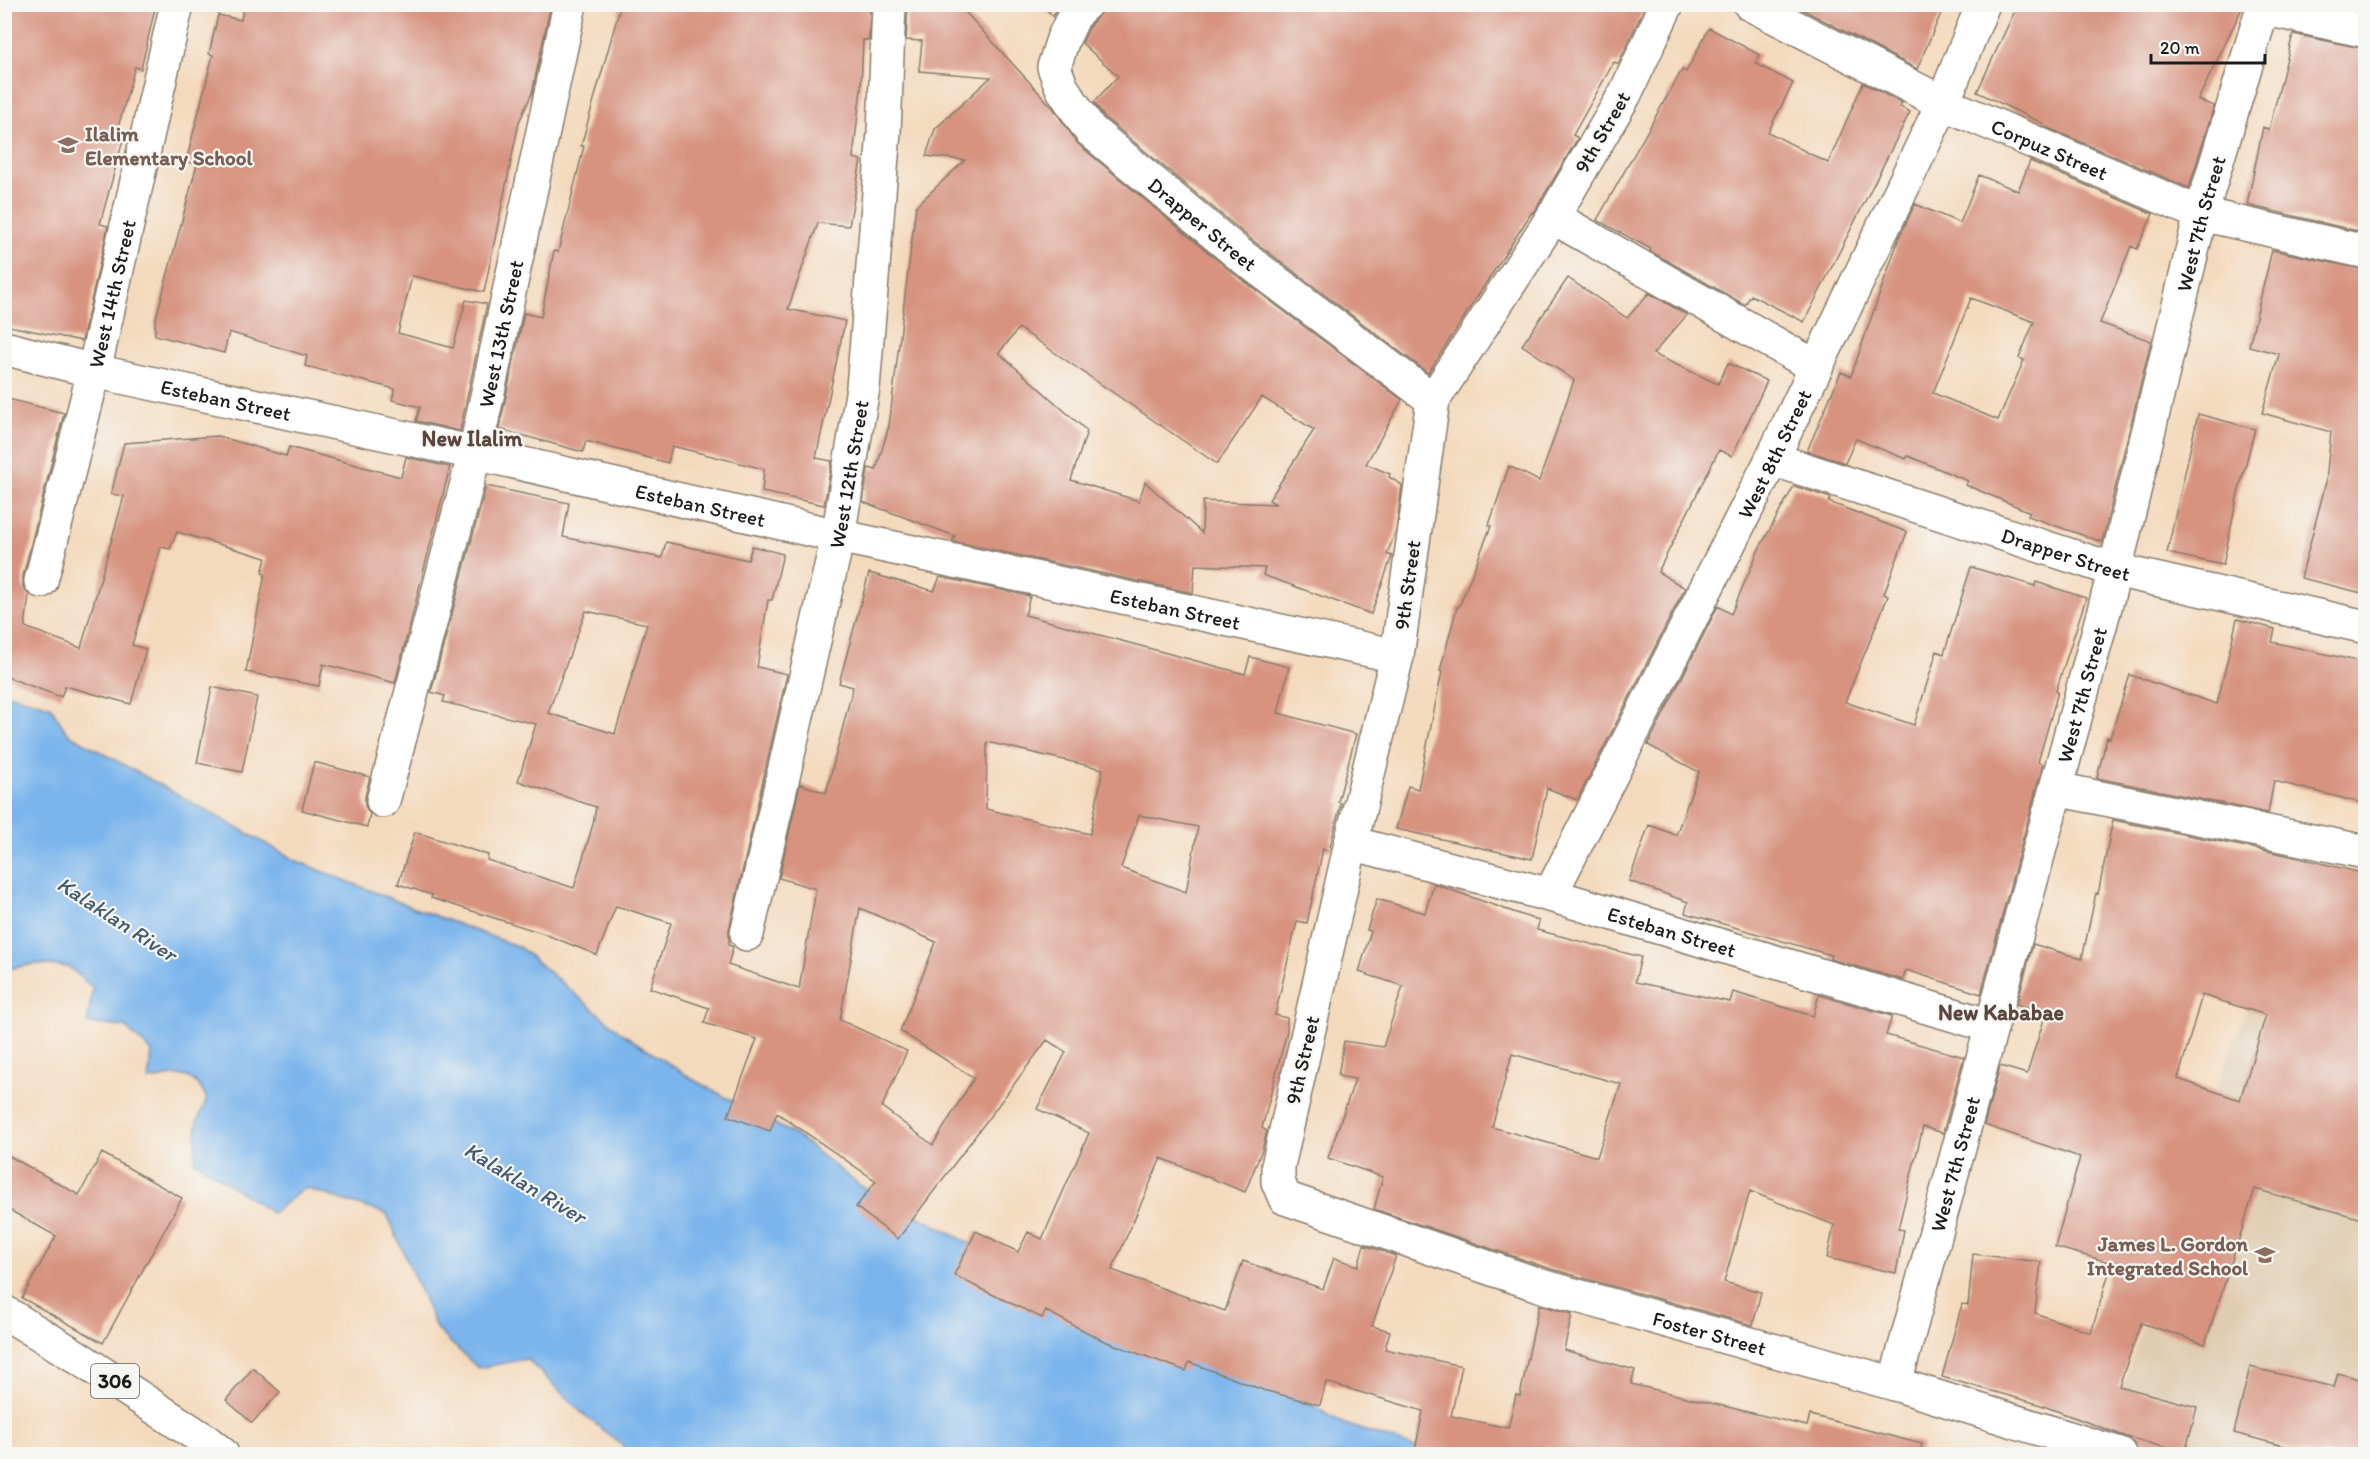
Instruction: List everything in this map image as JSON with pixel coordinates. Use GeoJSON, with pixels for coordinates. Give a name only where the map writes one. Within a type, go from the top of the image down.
{"type":"FeatureCollection","features":[{"type":"Feature","properties":{"kind":"street","name":"West 14th Street"},"geometry":{"type":"LineString","coordinates":[[41,581],[94,371],[177,4]]}},
{"type":"Feature","properties":{"kind":"street","name":"West 13th Street"},"geometry":{"type":"LineString","coordinates":[[383,801],[475,453],[570,4]]}},
{"type":"Feature","properties":{"kind":"street","name":"West 12th Street"},"geometry":{"type":"LineString","coordinates":[[747,934],[838,536],[863,388],[884,132],[889,4]]}},
{"type":"Feature","properties":{"kind":"street","name":"Drapper Street"},"geometry":{"type":"LineString","coordinates":[[1085,4],[1076,12],[1063,39],[1054,67],[1062,87],[1090,130],[1239,254],[1433,400]]}},
{"type":"Feature","properties":{"kind":"street","name":"9th Street"},"geometry":{"type":"LineString","coordinates":[[1302,1204],[1285,1198],[1281,1192],[1278,1166],[1351,843],[1397,656],[1433,400],[1553,217],[1625,94],[1667,4]]}},
{"type":"Feature","properties":{"kind":"street","name":"Corpuz Street"},"geometry":{"type":"LineString","coordinates":[[1750,4],[1943,103],[2201,214],[2366,252]]}},
{"type":"Feature","properties":{"kind":"street","name":"West 8th Street"},"geometry":{"type":"LineString","coordinates":[[1550,895],[1772,459],[1943,103],[1983,4]]}},
{"type":"Feature","properties":{"kind":"street"},"geometry":{"type":"LineString","coordinates":[[2263,6],[2366,31]]}},
{"type":"Feature","properties":{"kind":"street","name":"West 7th Street"},"geometry":{"type":"LineString","coordinates":[[1895,1384],[2115,570],[2201,214],[2263,6]]}},
{"type":"Feature","properties":{"kind":"street"},"geometry":{"type":"LineString","coordinates":[[1553,217],[1816,367]]}},
{"type":"Feature","properties":{"kind":"street","name":"Esteban Street"},"geometry":{"type":"LineString","coordinates":[[4,348],[94,371],[475,453],[838,536],[1397,656]]}},
{"type":"Feature","properties":{"kind":"street","name":"Drapper Street"},"geometry":{"type":"LineString","coordinates":[[1772,459],[2115,570],[2366,627]]}},
{"type":"Feature","properties":{"kind":"street"},"geometry":{"type":"LineString","coordinates":[[2056,789],[2366,852]]}},
{"type":"Feature","properties":{"kind":"street","name":"Esteban Street"},"geometry":{"type":"LineString","coordinates":[[1351,843],[1550,895],[1992,1026]]}},
{"type":"Feature","properties":{"kind":"street","name":"Foster Street"},"geometry":{"type":"LineString","coordinates":[[1302,1204],[1545,1287],[1895,1384],[2120,1455]]}},
{"type":"Feature","properties":{"kind":"street","name":"306"},"geometry":{"type":"LineString","coordinates":[[4,1312],[175,1420],[222,1455]]}},
{"type":"Feature","properties":{"kind":"shaded area","name":"James L. Gordon Integrated School"},"geometry":{"type":"Polygon","coordinates":[[[2278,929],[2365,952],[2365,1454],[2153,1454],[2107,1440],[2223,1070],[2278,929]]]}},
{"type":"Feature","properties":{"kind":"water","name":"Kalaklan River"},"geometry":{"type":"Polygon","coordinates":[[[5,693],[50,706],[67,733],[297,861],[519,947],[623,1034],[694,1080],[797,1136],[859,1185],[1049,1285],[1234,1359],[1342,1423],[1435,1454],[633,1454],[582,1413],[527,1359],[478,1368],[437,1330],[387,1214],[305,1188],[272,1213],[195,1161],[197,1122],[207,1099],[201,1089],[196,1082],[183,1076],[148,1080],[152,1052],[125,1027],[87,1023],[93,988],[69,967],[35,964],[5,969],[5,693]]]}},
{"type":"Feature","properties":{"kind":"building","name":"Ilalim Elementary School"},"geometry":{"type":"Polygon","coordinates":[[[8,4],[156,4],[141,69],[135,67],[115,138],[123,140],[100,224],[108,226],[82,341],[4,325],[4,20],[8,4]]]}},
{"type":"Feature","properties":{"kind":"building"},"geometry":{"type":"Polygon","coordinates":[[[244,4],[551,4],[532,93],[519,122],[484,292],[412,276],[398,333],[453,348],[466,300],[487,304],[460,431],[416,421],[420,407],[392,400],[395,389],[305,366],[307,356],[229,332],[224,353],[155,335],[155,322],[197,164],[186,162],[213,55],[209,54],[218,15],[241,20],[244,4]]]}},
{"type":"Feature","properties":{"kind":"building"},"geometry":{"type":"Polygon","coordinates":[[[621,4],[870,4],[869,40],[863,40],[861,88],[853,158],[861,160],[849,226],[818,223],[788,309],[845,321],[816,458],[832,461],[824,505],[762,492],[764,469],[672,446],[668,463],[586,441],[583,452],[499,429],[524,313],[541,317],[554,251],[558,252],[584,146],[581,146],[621,4]]]}},
{"type":"Feature","properties":{"kind":"building"},"geometry":{"type":"Polygon","coordinates":[[[908,4],[958,4],[1053,108],[1078,144],[1228,269],[1402,400],[1366,464],[1390,474],[1389,477],[1402,485],[1396,531],[1387,554],[1392,556],[1371,614],[1263,575],[1265,568],[1195,565],[1193,593],[952,541],[955,536],[863,502],[868,468],[876,470],[889,426],[916,206],[965,160],[926,156],[935,129],[991,77],[919,71],[922,41],[906,40],[908,4]],[[1019,328],[999,353],[1087,431],[1071,480],[1139,501],[1145,482],[1202,533],[1203,501],[1276,504],[1269,500],[1314,430],[1262,397],[1217,464],[1019,328]]]}},
{"type":"Feature","properties":{"kind":"building"},"geometry":{"type":"Polygon","coordinates":[[[1041,4],[1059,4],[1053,16],[1041,4]]]}},
{"type":"Feature","properties":{"kind":"building"},"geometry":{"type":"Polygon","coordinates":[[[1103,4],[1646,4],[1618,64],[1614,62],[1573,135],[1578,138],[1537,207],[1428,373],[1251,239],[1104,117],[1094,102],[1118,76],[1082,43],[1091,24],[1103,10],[1103,4]]]}},
{"type":"Feature","properties":{"kind":"building"},"geometry":{"type":"Polygon","coordinates":[[[1792,4],[1945,4],[1917,69],[1792,4]]]}},
{"type":"Feature","properties":{"kind":"building"},"geometry":{"type":"Polygon","coordinates":[[[2018,4],[2244,4],[2198,100],[2214,106],[2189,188],[2043,126],[2044,124],[1977,92],[2018,4]]]}},
{"type":"Feature","properties":{"kind":"building"},"geometry":{"type":"Polygon","coordinates":[[[2333,4],[2366,4],[2366,12],[2333,4]]]}},
{"type":"Feature","properties":{"kind":"building"},"geometry":{"type":"Polygon","coordinates":[[[1709,28],[1760,55],[1755,63],[1793,83],[1768,132],[1828,163],[1863,83],[1902,103],[1900,107],[1910,112],[1804,322],[1751,295],[1745,305],[1597,220],[1682,70],[1686,72],[1709,28]]]}},
{"type":"Feature","properties":{"kind":"building"},"geometry":{"type":"Polygon","coordinates":[[[2293,34],[2366,49],[2366,233],[2247,205],[2263,127],[2269,130],[2293,34]]]}},
{"type":"Feature","properties":{"kind":"building"},"geometry":{"type":"Polygon","coordinates":[[[2030,161],[2153,214],[2137,249],[2131,246],[2100,323],[2151,341],[2102,542],[2028,516],[2030,512],[1966,485],[1968,481],[1908,456],[1906,459],[1856,439],[1845,463],[1807,451],[1841,372],[1851,376],[1899,238],[1915,204],[1960,223],[1979,175],[2018,191],[2030,161]],[[1971,298],[1933,393],[1998,420],[2024,360],[2019,358],[2034,322],[1971,298]]]}},
{"type":"Feature","properties":{"kind":"building"},"geometry":{"type":"Polygon","coordinates":[[[2272,250],[2366,270],[2366,594],[2301,578],[2326,482],[2331,432],[2262,413],[2279,354],[2249,346],[2272,250]]]}},
{"type":"Feature","properties":{"kind":"building"},"geometry":{"type":"Polygon","coordinates":[[[1568,278],[1627,318],[1649,293],[1687,315],[1653,354],[1718,384],[1728,363],[1767,381],[1732,456],[1719,450],[1658,572],[1685,588],[1577,800],[1547,788],[1532,859],[1396,829],[1408,786],[1418,789],[1442,672],[1440,671],[1457,607],[1459,607],[1491,526],[1489,525],[1509,466],[1539,481],[1574,380],[1522,345],[1568,278]]]}},
{"type":"Feature","properties":{"kind":"building"},"geometry":{"type":"Polygon","coordinates":[[[4,398],[64,413],[23,576],[23,587],[29,595],[25,627],[81,648],[124,496],[111,494],[124,443],[218,436],[286,456],[289,447],[401,477],[406,457],[450,467],[395,683],[323,664],[319,686],[246,672],[266,558],[177,532],[170,549],[161,547],[132,645],[146,649],[131,704],[65,686],[61,697],[4,676],[4,398]]]}},
{"type":"Feature","properties":{"kind":"building"},"geometry":{"type":"Polygon","coordinates":[[[2198,414],[2255,429],[2223,565],[2167,553],[2198,414]]]}},
{"type":"Feature","properties":{"kind":"building"},"geometry":{"type":"Polygon","coordinates":[[[486,486],[569,503],[563,537],[662,558],[666,542],[748,560],[752,546],[783,554],[772,600],[768,600],[757,667],[787,674],[729,930],[729,945],[733,947],[728,965],[799,989],[816,889],[779,878],[800,784],[826,793],[853,687],[839,683],[869,573],[934,591],[940,577],[1030,596],[1025,615],[1245,674],[1250,657],[1289,667],[1278,713],[1356,734],[1338,802],[1341,803],[1329,851],[1323,849],[1307,923],[1297,921],[1275,1015],[1287,1018],[1287,1031],[1262,1128],[1267,1131],[1262,1150],[1245,1192],[1161,1158],[1112,1270],[1225,1311],[1243,1261],[1323,1289],[1334,1258],[1358,1266],[1364,1245],[1396,1256],[1372,1326],[1390,1331],[1385,1349],[1462,1366],[1451,1416],[1508,1428],[1516,1395],[1520,1396],[1539,1305],[1572,1314],[1564,1350],[1635,1370],[1631,1384],[1807,1426],[1810,1415],[1922,1444],[1920,1455],[1414,1455],[1423,1411],[1326,1382],[1320,1405],[1263,1390],[1189,1362],[1186,1371],[1104,1341],[1046,1311],[1042,1318],[979,1288],[954,1275],[976,1231],[1018,1252],[1028,1232],[1042,1239],[1089,1133],[1037,1109],[1066,1052],[1047,1040],[898,1239],[856,1207],[876,1181],[777,1113],[770,1131],[728,1116],[757,1039],[704,1023],[709,1008],[650,988],[671,923],[616,906],[597,955],[542,933],[431,898],[432,895],[398,884],[415,832],[488,855],[487,860],[574,888],[596,807],[518,781],[536,724],[443,702],[445,696],[431,692],[486,486]],[[586,611],[548,713],[615,734],[647,624],[586,611]],[[987,742],[986,809],[1090,834],[1103,769],[987,742]],[[1139,815],[1121,868],[1186,892],[1198,827],[1139,815]],[[860,908],[840,1020],[907,1051],[882,1107],[933,1145],[974,1078],[900,1031],[936,942],[860,908]]]}},
{"type":"Feature","properties":{"kind":"building"},"geometry":{"type":"Polygon","coordinates":[[[1794,486],[1831,498],[1829,502],[1907,532],[1884,594],[1888,596],[1845,702],[1914,725],[1937,651],[1944,654],[1971,567],[2035,586],[2036,582],[2086,598],[2056,691],[2058,692],[2038,762],[2043,764],[1981,994],[1906,970],[1903,980],[1830,959],[1831,955],[1685,913],[1688,902],[1629,881],[1649,825],[1676,835],[1699,772],[1648,745],[1718,606],[1731,614],[1759,549],[1794,486]]]}},
{"type":"Feature","properties":{"kind":"building"},"geometry":{"type":"Polygon","coordinates":[[[2237,619],[2275,629],[2272,642],[2366,663],[2366,804],[2274,781],[2268,813],[2097,778],[2107,737],[2110,738],[2130,675],[2217,704],[2237,619]]]}},
{"type":"Feature","properties":{"kind":"building"},"geometry":{"type":"Polygon","coordinates":[[[212,687],[257,697],[242,772],[197,763],[212,687]]]}},
{"type":"Feature","properties":{"kind":"building"},"geometry":{"type":"Polygon","coordinates":[[[314,762],[370,777],[365,797],[365,806],[370,814],[367,827],[302,810],[314,762]]]}},
{"type":"Feature","properties":{"kind":"building"},"geometry":{"type":"Polygon","coordinates":[[[2113,820],[2291,856],[2366,874],[2366,1220],[2255,1189],[2205,1344],[2141,1323],[2119,1386],[2197,1407],[2185,1453],[2127,1437],[2038,1404],[1942,1377],[1962,1304],[1968,1305],[1973,1254],[2041,1262],[2035,1313],[2091,1333],[2112,1263],[2055,1247],[2080,1157],[1984,1125],[2000,1066],[2027,1074],[2046,1013],[2017,1004],[2033,944],[2082,959],[2096,893],[2098,894],[2113,820]],[[2202,995],[2178,1079],[2240,1100],[2266,1015],[2202,995]]]}},
{"type":"Feature","properties":{"kind":"building"},"geometry":{"type":"Polygon","coordinates":[[[1434,884],[1539,921],[1537,930],[1641,957],[1635,982],[1730,1002],[1733,992],[1813,1016],[1819,995],[1892,1016],[1886,1035],[1964,1057],[1943,1133],[1923,1127],[1898,1229],[1904,1230],[1896,1273],[1827,1258],[1834,1225],[1750,1191],[1724,1282],[1761,1292],[1753,1325],[1551,1269],[1374,1209],[1383,1177],[1328,1158],[1355,1079],[1338,1076],[1344,1041],[1383,1047],[1403,986],[1359,972],[1371,931],[1367,930],[1377,899],[1425,913],[1434,884]],[[1512,1054],[1492,1127],[1597,1157],[1621,1084],[1512,1054]]]}},
{"type":"Feature","properties":{"kind":"building"},"geometry":{"type":"Polygon","coordinates":[[[4,1153],[79,1195],[102,1153],[182,1198],[103,1343],[22,1298],[56,1236],[4,1207],[4,1153]]]}},
{"type":"Feature","properties":{"kind":"building"},"geometry":{"type":"Polygon","coordinates":[[[2250,1367],[2334,1387],[2338,1373],[2366,1381],[2366,1430],[2359,1455],[2318,1455],[2234,1433],[2250,1367]]]}},
{"type":"Feature","properties":{"kind":"building"},"geometry":{"type":"Polygon","coordinates":[[[253,1368],[280,1392],[252,1423],[226,1400],[253,1368]]]}},
{"type":"Feature","properties":{"kind":"place","name":"Ilalim Elementary School"},"geometry":{"type":"Point","coordinates":[68,145]}},
{"type":"Feature","properties":{"kind":"place","name":"James L. Gordon Integrated School"},"geometry":{"type":"Point","coordinates":[2265,1255]}},
{"type":"Feature","properties":{"kind":"district","name":"New Ilalim"},"geometry":{"type":"Point","coordinates":[472,438]}},
{"type":"Feature","properties":{"kind":"district","name":"New Kababae"},"geometry":{"type":"Point","coordinates":[2001,1012]}}]}
